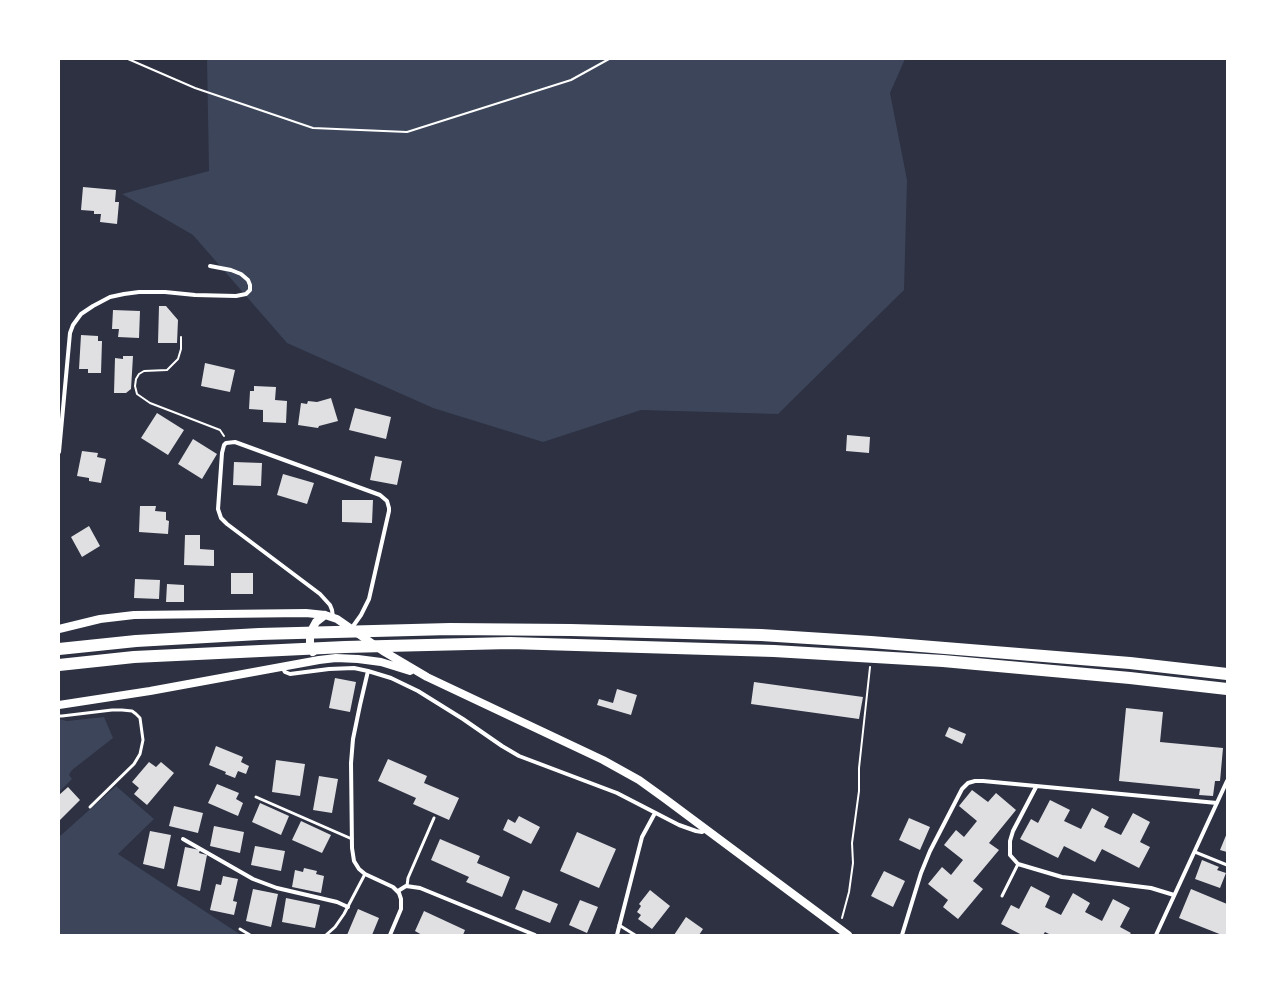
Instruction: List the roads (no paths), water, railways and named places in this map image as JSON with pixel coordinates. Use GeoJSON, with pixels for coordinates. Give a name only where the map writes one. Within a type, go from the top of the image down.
{"type":"FeatureCollection","features":[{"type":"Feature","properties":{"kind":"highway"},"geometry":{"type":"LineString","coordinates":[[59,649],[136,641],[259,634],[450,629],[571,630],[664,632],[879,642],[1123,662],[1227,674]]}},
{"type":"Feature","properties":{"kind":"highway"},"geometry":{"type":"LineString","coordinates":[[59,665],[134,657],[337,647],[446,644],[663,647],[790,652],[943,661],[1130,678],[1227,689]]}},
{"type":"Feature","properties":{"kind":"main road"},"geometry":{"type":"LineString","coordinates":[[59,630],[106,618],[134,615],[306,613],[329,617],[351,629],[383,651],[427,677]]}},
{"type":"Feature","properties":{"kind":"main road"},"geometry":{"type":"LineString","coordinates":[[319,660],[312,651],[309,637],[316,622],[329,617]]}},
{"type":"Feature","properties":{"kind":"main road"},"geometry":{"type":"LineString","coordinates":[[336,658],[342,656],[350,649],[354,636],[351,629]]}},
{"type":"Feature","properties":{"kind":"main road"},"geometry":{"type":"LineString","coordinates":[[59,705],[150,691],[319,660],[336,658],[382,662],[427,677],[479,700],[613,765],[664,798],[848,935]]}},
{"type":"Feature","properties":{"kind":"street"},"geometry":{"type":"LineString","coordinates":[[59,452],[70,333],[73,325],[81,314],[110,297],[124,294],[139,292],[165,292],[195,295],[236,296],[246,294],[250,290],[248,280],[241,274],[231,270],[210,266]]}},
{"type":"Feature","properties":{"kind":"street"},"geometry":{"type":"LineString","coordinates":[[329,617],[332,610],[330,605],[320,594],[221,518],[218,509],[222,453],[224,445],[229,442],[235,442],[380,495],[387,501],[389,508],[369,599],[361,616],[351,629]]}},
{"type":"Feature","properties":{"kind":"street"},"geometry":{"type":"LineString","coordinates":[[282,666],[285,672],[290,674],[346,668],[368,670],[391,678],[463,719],[519,756],[617,793],[655,813],[693,830],[702,832],[707,830]]}},
{"type":"Feature","properties":{"kind":"street"},"geometry":{"type":"LineString","coordinates":[[368,670],[356,720],[351,763],[353,854],[355,864],[359,869],[365,874],[393,886],[401,897],[401,909],[390,935]]}},
{"type":"Feature","properties":{"kind":"street"},"geometry":{"type":"LineString","coordinates":[[902,935],[921,873],[930,851],[964,786],[972,782],[979,781],[1217,804]]}},
{"type":"Feature","properties":{"kind":"street"},"geometry":{"type":"LineString","coordinates":[[1156,935],[1227,781]]}},
{"type":"Feature","properties":{"kind":"street"},"geometry":{"type":"LineString","coordinates":[[1036,787],[1013,830],[1010,841],[1010,854],[1018,864],[1062,877],[1151,888],[1174,896]]}},
{"type":"Feature","properties":{"kind":"street"},"geometry":{"type":"LineString","coordinates":[[617,935],[642,837],[655,813]]}},
{"type":"Feature","properties":{"kind":"street"},"geometry":{"type":"LineString","coordinates":[[183,838],[253,879],[277,888],[348,906]]}},
{"type":"Feature","properties":{"kind":"street"},"geometry":{"type":"LineString","coordinates":[[398,891],[408,886],[420,888],[535,935]]}},
{"type":"Feature","properties":{"kind":"lane"},"geometry":{"type":"LineString","coordinates":[[59,716],[122,710],[132,711],[140,718],[143,740],[140,754],[134,764],[90,806]]}},
{"type":"Feature","properties":{"kind":"lane"},"geometry":{"type":"LineString","coordinates":[[256,797],[352,839]]}},
{"type":"Feature","properties":{"kind":"lane"},"geometry":{"type":"LineString","coordinates":[[408,886],[408,878],[434,818]]}},
{"type":"Feature","properties":{"kind":"lane"},"geometry":{"type":"LineString","coordinates":[[1195,852],[1227,865]]}},
{"type":"Feature","properties":{"kind":"lane"},"geometry":{"type":"LineString","coordinates":[[1002,896],[1018,864]]}},
{"type":"Feature","properties":{"kind":"lane"},"geometry":{"type":"LineString","coordinates":[[326,935],[340,921],[365,874]]}},
{"type":"Feature","properties":{"kind":"lane"},"geometry":{"type":"LineString","coordinates":[[620,925],[635,935]]}},
{"type":"Feature","properties":{"kind":"lane"},"geometry":{"type":"LineString","coordinates":[[240,929],[250,935]]}}]}
